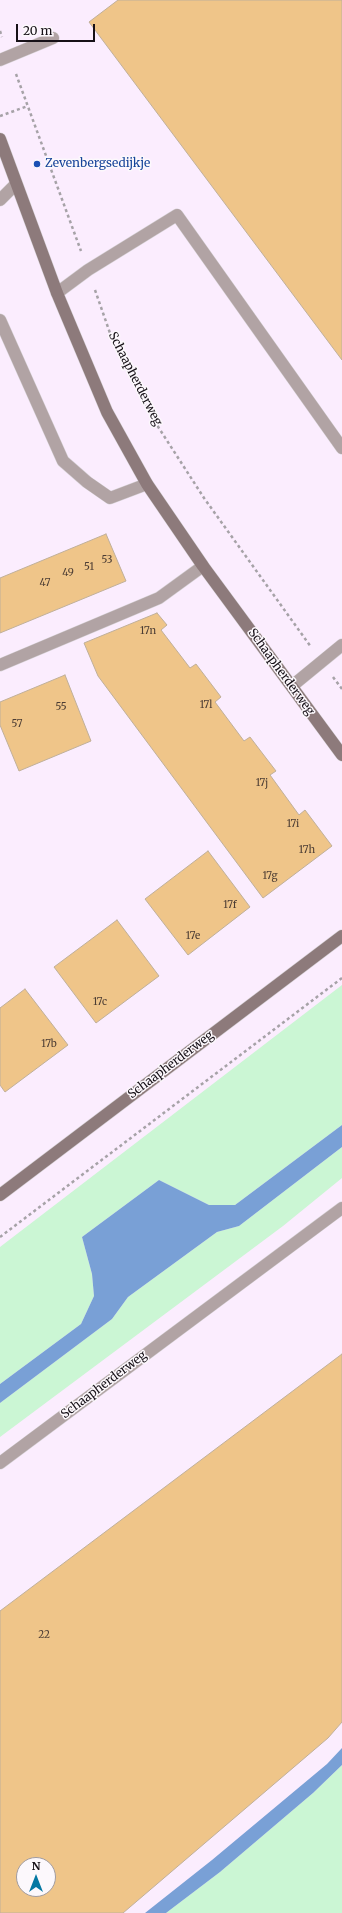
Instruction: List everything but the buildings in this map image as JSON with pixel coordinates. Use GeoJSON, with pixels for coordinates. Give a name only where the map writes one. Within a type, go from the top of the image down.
{"type":"FeatureCollection","features":[{"type":"Feature","properties":{"kind":"street","name":"Schaapherderweg"},"geometry":{"type":"LineString","coordinates":[[0,139],[57,293],[107,412],[147,484],[203,566],[342,755]]}},
{"type":"Feature","properties":{"kind":"street","name":"Schaapherderweg"},"geometry":{"type":"LineString","coordinates":[[0,1195],[342,936]]}},
{"type":"Feature","properties":{"kind":"lane"},"geometry":{"type":"LineString","coordinates":[[4,58],[54,38]]}},
{"type":"Feature","properties":{"kind":"lane"},"geometry":{"type":"LineString","coordinates":[[0,200],[16,184]]}},
{"type":"Feature","properties":{"kind":"lane"},"geometry":{"type":"LineString","coordinates":[[57,293],[88,270],[177,215],[342,448]]}},
{"type":"Feature","properties":{"kind":"lane"},"geometry":{"type":"LineString","coordinates":[[0,320],[63,461],[87,482],[110,498],[147,484]]}},
{"type":"Feature","properties":{"kind":"lane"},"geometry":{"type":"LineString","coordinates":[[0,665],[159,598],[203,566]]}},
{"type":"Feature","properties":{"kind":"lane"},"geometry":{"type":"LineString","coordinates":[[292,686],[342,645]]}},
{"type":"Feature","properties":{"kind":"lane","name":"Schaapherderweg"},"geometry":{"type":"LineString","coordinates":[[0,1462],[342,1208]]}},
{"type":"Feature","properties":{"kind":"path","name":"Schaapherderweg"},"geometry":{"type":"LineString","coordinates":[[0,32],[4,58],[28,106],[111,336],[155,422],[204,498],[321,662],[342,689]]}},
{"type":"Feature","properties":{"kind":"path"},"geometry":{"type":"LineString","coordinates":[[0,116],[28,106]]}},
{"type":"Feature","properties":{"kind":"path"},"geometry":{"type":"LineString","coordinates":[[0,1237],[342,978]]}},
{"type":"Feature","properties":{"kind":"shaded area"},"geometry":{"type":"Polygon","coordinates":[[[0,0],[342,0],[342,1850],[271,1913],[0,1913],[0,0]]]}},
{"type":"Feature","properties":{"kind":"green space"},"geometry":{"type":"Polygon","coordinates":[[[342,985],[342,1125],[235,1205],[209,1205],[159,1180],[82,1237],[92,1274],[94,1296],[81,1324],[0,1384],[0,1247],[342,985]]]}},
{"type":"Feature","properties":{"kind":"green space"},"geometry":{"type":"Polygon","coordinates":[[[342,1147],[342,1178],[283,1226],[0,1437],[0,1403],[112,1319],[128,1297],[217,1232],[239,1226],[342,1147]]]}},
{"type":"Feature","properties":{"kind":"green space"},"geometry":{"type":"Polygon","coordinates":[[[342,1765],[342,1913],[166,1913],[220,1872],[313,1793],[342,1765]]]}},
{"type":"Feature","properties":{"kind":"water"},"geometry":{"type":"Polygon","coordinates":[[[342,1125],[342,1147],[239,1226],[217,1232],[128,1297],[112,1319],[0,1403],[0,1384],[81,1324],[94,1296],[92,1274],[82,1237],[159,1180],[209,1205],[235,1205],[342,1125]]]}},
{"type":"Feature","properties":{"kind":"water"},"geometry":{"type":"Polygon","coordinates":[[[342,1748],[342,1765],[313,1793],[220,1872],[166,1913],[145,1913],[212,1860],[327,1764],[342,1748]]]}},
{"type":"Feature","properties":{"kind":"place","name":"Zevenbergsedijkje"},"geometry":{"type":"Point","coordinates":[37,164]}}]}
